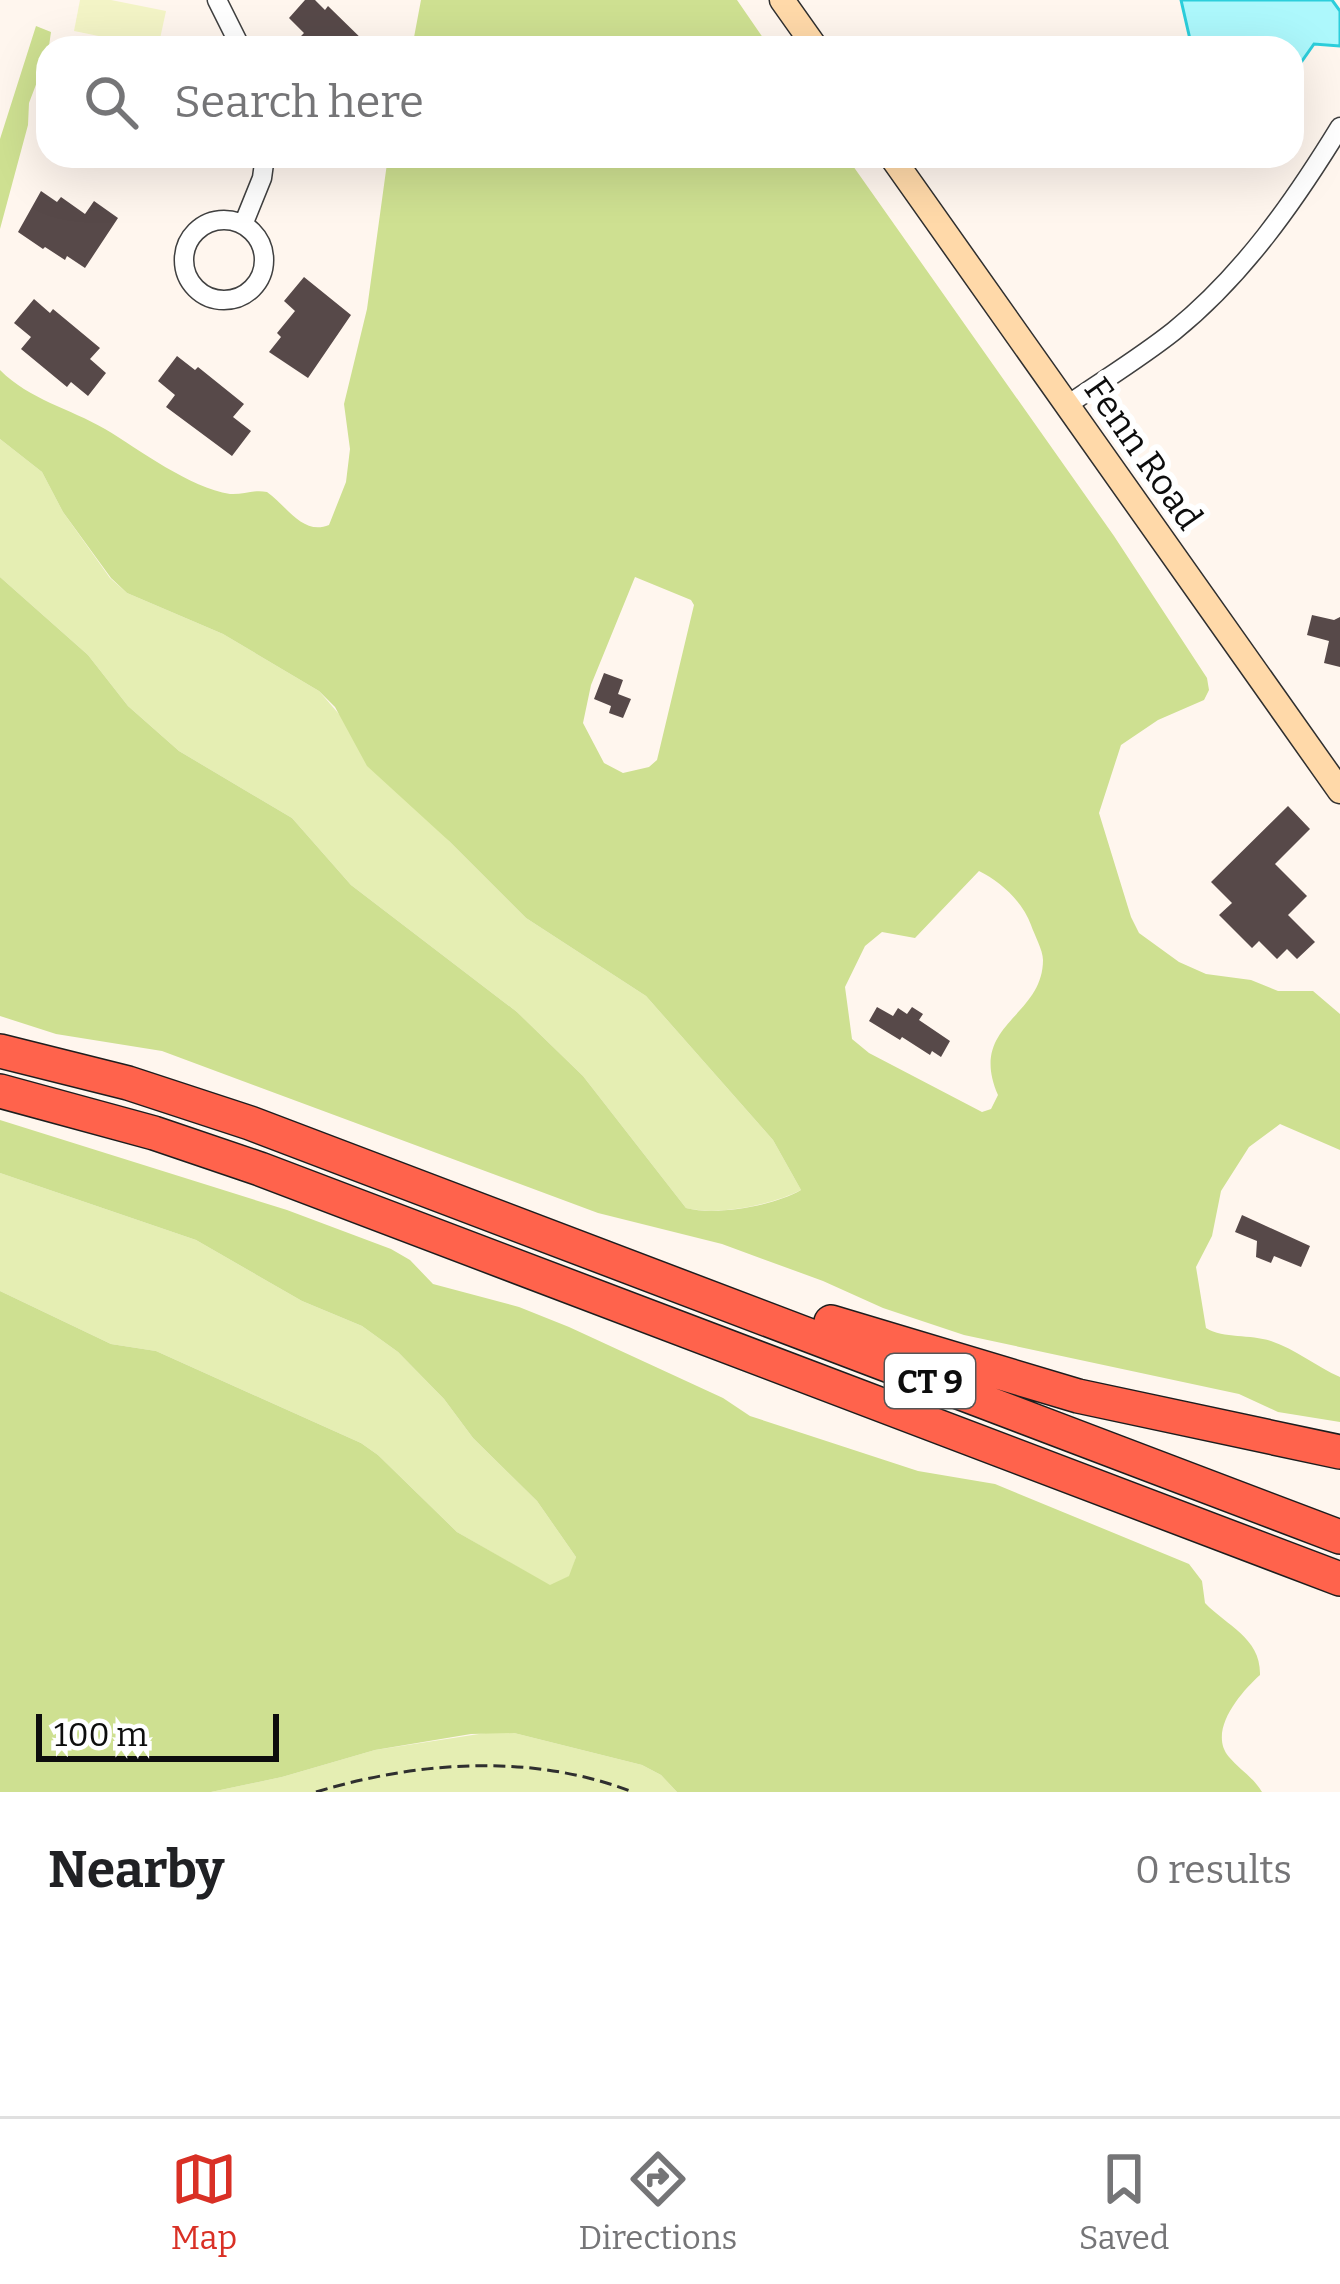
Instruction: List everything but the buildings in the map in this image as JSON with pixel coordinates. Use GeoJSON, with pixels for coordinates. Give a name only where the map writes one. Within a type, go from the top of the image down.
{"type":"FeatureCollection","features":[{"type":"Feature","properties":{"kind":"highway","name":"CT 9"},"geometry":{"type":"LineString","coordinates":[[0,1051],[202,1106],[1340,1537]]}},
{"type":"Feature","properties":{"kind":"highway","name":"CT 9"},"geometry":{"type":"LineString","coordinates":[[0,1091],[154,1132],[260,1169],[1340,1580]]}},
{"type":"Feature","properties":{"kind":"highway"},"geometry":{"type":"LineString","coordinates":[[520,1226],[611,1245],[783,1306],[1035,1384],[1153,1414],[1340,1452]]}},
{"type":"Feature","properties":{"kind":"highway"},"geometry":{"type":"LineString","coordinates":[[1196,1525],[1267,1566],[1340,1599]]}},
{"type":"Feature","properties":{"kind":"street"},"geometry":{"type":"LineString","coordinates":[[217,0],[235,36]]}},
{"type":"Feature","properties":{"kind":"street"},"geometry":{"type":"LineString","coordinates":[[782,0],[808,36]]}},
{"type":"Feature","properties":{"kind":"street"},"geometry":{"type":"LineString","coordinates":[[1066,406],[1174,331],[1225,285],[1263,241],[1340,127]]}},
{"type":"Feature","properties":{"kind":"street"},"geometry":{"type":"LineString","coordinates":[[1318,163],[1340,166]]}},
{"type":"Feature","properties":{"kind":"street"},"geometry":{"type":"LineString","coordinates":[[243,225],[263,168]]}},
{"type":"Feature","properties":{"kind":"street","name":"Fenn Road"},"geometry":{"type":"LineString","coordinates":[[899,168],[1340,791]]}},
{"type":"Feature","properties":{"kind":"street"},"geometry":{"type":"LineString","coordinates":[[230,220],[243,225],[261,244],[262,272],[246,293],[234,299],[207,296],[189,279],[184,257],[187,246],[204,225],[230,220]]}},
{"type":"Feature","properties":{"kind":"path"},"geometry":{"type":"LineString","coordinates":[[316,1792],[361,1780],[492,1764],[558,1769],[633,1792]]}},
{"type":"Feature","properties":{"kind":"green space"},"geometry":{"type":"Polygon","coordinates":[[[80,0],[111,0],[166,11],[161,36],[74,31],[80,0]]]}},
{"type":"Feature","properties":{"kind":"green space"},"geometry":{"type":"Polygon","coordinates":[[[421,0],[737,0],[762,36],[414,36],[421,0]]]}},
{"type":"Feature","properties":{"kind":"green space"},"geometry":{"type":"Polygon","coordinates":[[[36,26],[51,32],[50,36],[36,36],[36,85],[0,229],[0,139],[36,26]]]}},
{"type":"Feature","properties":{"kind":"green space"},"geometry":{"type":"Polygon","coordinates":[[[386,168],[854,168],[1114,536],[1207,678],[1209,690],[1204,700],[1158,720],[1121,745],[1099,813],[1139,933],[1179,962],[1206,974],[1251,980],[1278,991],[1313,991],[1340,1014],[1340,1150],[1280,1124],[1249,1147],[1221,1191],[1212,1236],[1196,1267],[1206,1328],[1271,1341],[1340,1377],[1340,1422],[1278,1412],[1239,1394],[964,1335],[722,1244],[598,1213],[162,1051],[56,1034],[0,1016],[0,577],[88,655],[128,706],[179,751],[292,818],[351,885],[517,1012],[583,1076],[686,1208],[745,1208],[801,1190],[773,1140],[646,996],[526,918],[367,766],[335,707],[319,691],[223,634],[127,593],[63,512],[42,472],[0,439],[0,370],[24,389],[199,484],[230,494],[267,492],[303,523],[320,527],[329,525],[346,482],[350,449],[344,404],[367,309],[386,168]],[[635,577],[591,685],[583,723],[604,763],[623,773],[649,767],[657,760],[694,605],[635,577]],[[979,871],[915,938],[882,932],[865,946],[845,987],[852,1039],[869,1053],[982,1112],[991,1109],[998,1095],[991,1071],[992,1052],[999,1036],[1032,996],[1043,960],[1027,916],[1003,886],[979,871]]]}},
{"type":"Feature","properties":{"kind":"green space"},"geometry":{"type":"Polygon","coordinates":[[[0,439],[42,472],[63,512],[110,578],[127,593],[223,634],[319,691],[449,841],[526,918],[646,996],[773,1140],[801,1190],[745,1208],[686,1208],[583,1076],[517,1012],[351,885],[292,818],[179,751],[128,706],[88,655],[0,577],[0,439]]]}},
{"type":"Feature","properties":{"kind":"green space"},"geometry":{"type":"Polygon","coordinates":[[[0,1120],[287,1210],[391,1249],[410,1260],[433,1284],[519,1307],[569,1327],[723,1398],[750,1416],[918,1471],[995,1484],[1189,1564],[1202,1581],[1205,1603],[1249,1642],[1259,1662],[1260,1675],[1229,1713],[1222,1736],[1229,1757],[1262,1792],[677,1792],[661,1775],[642,1765],[514,1733],[471,1734],[375,1750],[211,1792],[0,1792],[0,1291],[111,1344],[156,1351],[361,1443],[457,1532],[550,1585],[569,1576],[576,1557],[537,1501],[473,1438],[444,1399],[398,1352],[362,1326],[302,1301],[196,1240],[0,1173],[0,1120]]]}},
{"type":"Feature","properties":{"kind":"green space"},"geometry":{"type":"Polygon","coordinates":[[[0,1173],[196,1240],[302,1301],[362,1326],[398,1352],[444,1399],[473,1438],[537,1501],[576,1557],[570,1576],[550,1586],[457,1532],[361,1443],[156,1351],[111,1344],[0,1291],[0,1173]]]}},
{"type":"Feature","properties":{"kind":"green space"},"geometry":{"type":"Polygon","coordinates":[[[492,1732],[514,1733],[642,1765],[661,1775],[677,1792],[211,1792],[375,1750],[492,1732]]]}},
{"type":"Feature","properties":{"kind":"water"},"geometry":{"type":"Polygon","coordinates":[[[1181,0],[1332,0],[1340,11],[1340,46],[1314,44],[1304,58],[1304,36],[1189,36],[1181,0]]]}}]}
